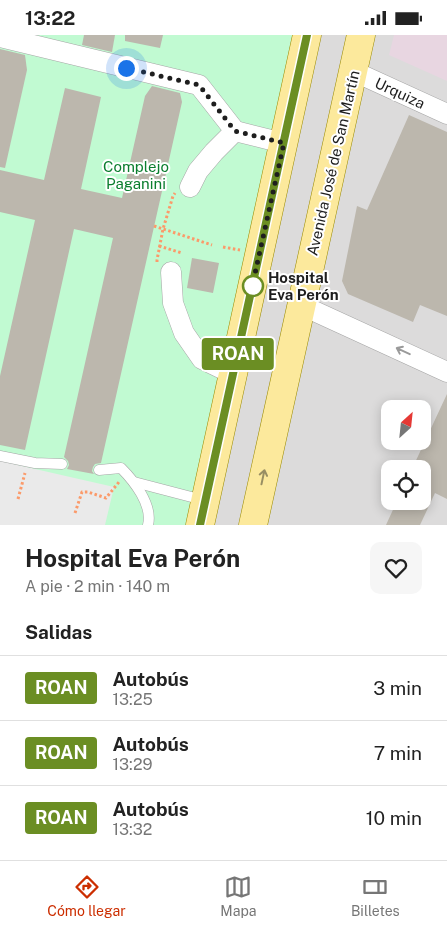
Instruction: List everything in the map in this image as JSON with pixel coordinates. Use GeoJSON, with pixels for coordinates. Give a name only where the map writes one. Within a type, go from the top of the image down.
{"type":"FeatureCollection","features":[{"type":"Feature","properties":{"kind":"main road"},"geometry":{"type":"LineString","coordinates":[[203,513],[308,35]]}},
{"type":"Feature","properties":{"kind":"main road","name":"Avenida José de San Martín"},"geometry":{"type":"LineString","coordinates":[[253,525],[362,35]]}},
{"type":"Feature","properties":{"kind":"street"},"geometry":{"type":"LineString","coordinates":[[0,37],[199,85],[235,131],[284,143]]}},
{"type":"Feature","properties":{"kind":"street","name":"Urquiza"},"geometry":{"type":"LineString","coordinates":[[353,71],[447,114]]}},
{"type":"Feature","properties":{"kind":"street"},"geometry":{"type":"LineString","coordinates":[[183,189],[214,152],[235,131]]}},
{"type":"Feature","properties":{"kind":"street"},"geometry":{"type":"LineString","coordinates":[[165,269],[173,303],[184,333],[202,359],[233,374]]}},
{"type":"Feature","properties":{"kind":"street"},"geometry":{"type":"LineString","coordinates":[[301,305],[447,371]]}},
{"type":"Feature","properties":{"kind":"lane"},"geometry":{"type":"LineString","coordinates":[[0,456],[28,462],[62,464]]}},
{"type":"Feature","properties":{"kind":"lane"},"geometry":{"type":"LineString","coordinates":[[99,470],[121,468],[127,473],[146,505],[148,525]]}},
{"type":"Feature","properties":{"kind":"lane"},"geometry":{"type":"LineString","coordinates":[[134,482],[203,513]]}},
{"type":"Feature","properties":{"kind":"path"},"geometry":{"type":"LineString","coordinates":[[165,269],[157,260],[159,246],[173,196],[183,189]]}},
{"type":"Feature","properties":{"kind":"path"},"geometry":{"type":"LineString","coordinates":[[154,226],[212,245]]}},
{"type":"Feature","properties":{"kind":"path"},"geometry":{"type":"LineString","coordinates":[[159,246],[182,253]]}},
{"type":"Feature","properties":{"kind":"path"},"geometry":{"type":"LineString","coordinates":[[18,499],[28,462]]}},
{"type":"Feature","properties":{"kind":"path"},"geometry":{"type":"LineString","coordinates":[[75,513],[82,492],[106,498],[127,473]]}},
{"type":"Feature","properties":{"kind":"shaded area"},"geometry":{"type":"Polygon","coordinates":[[[0,35],[447,35],[447,525],[0,525],[0,35]]]}},
{"type":"Feature","properties":{"kind":"shaded area"},"geometry":{"type":"Polygon","coordinates":[[[394,35],[447,35],[447,81],[389,55],[394,35]]]}},
{"type":"Feature","properties":{"kind":"shaded area"},"geometry":{"type":"Polygon","coordinates":[[[0,461],[114,487],[105,525],[0,525],[0,461]]]}},
{"type":"Feature","properties":{"kind":"green space","name":"Complejo Paganini"},"geometry":{"type":"Polygon","coordinates":[[[0,35],[307,35],[200,525],[0,525],[0,35]]]}},
{"type":"Feature","properties":{"kind":"building"},"geometry":{"type":"Polygon","coordinates":[[[84,35],[115,35],[112,52],[82,45],[84,35]]]}},
{"type":"Feature","properties":{"kind":"building"},"geometry":{"type":"Polygon","coordinates":[[[125,35],[163,35],[160,48],[125,41],[125,35]]]}},
{"type":"Feature","properties":{"kind":"building"},"geometry":{"type":"Polygon","coordinates":[[[0,49],[25,55],[27,70],[5,168],[0,167],[0,49]]]}},
{"type":"Feature","properties":{"kind":"building"},"geometry":{"type":"Polygon","coordinates":[[[152,86],[180,93],[182,102],[101,463],[95,464],[93,467],[92,471],[94,474],[67,469],[68,461],[64,457],[113,238],[74,229],[25,450],[0,445],[0,376],[35,220],[0,212],[0,170],[44,180],[65,88],[101,97],[81,189],[122,198],[145,96],[152,86]]]}},
{"type":"Feature","properties":{"kind":"building"},"geometry":{"type":"Polygon","coordinates":[[[409,115],[447,132],[447,316],[420,305],[413,322],[348,294],[342,281],[357,206],[367,210],[409,115]]]}},
{"type":"Feature","properties":{"kind":"building"},"geometry":{"type":"Polygon","coordinates":[[[192,258],[219,263],[213,293],[187,288],[192,258]]]}},
{"type":"Feature","properties":{"kind":"building"},"geometry":{"type":"Polygon","coordinates":[[[447,394],[447,499],[435,493],[431,502],[431,460],[416,460],[421,450],[431,450],[431,428],[447,394]]]}},
{"type":"Feature","properties":{"kind":"building"},"geometry":{"type":"Polygon","coordinates":[[[393,510],[427,510],[420,525],[386,525],[393,510]]]}},
{"type":"Feature","properties":{"kind":"bus line","name":"ROAN"},"geometry":{"type":"LineString","coordinates":[[200,525],[307,35]]}},
{"type":"Feature","properties":{"kind":"place","name":"Hospital Eva Perón"},"geometry":{"type":"Point","coordinates":[253,286]}},
{"type":"Feature","properties":{"kind":"route"},"geometry":{"type":"LineString","coordinates":[[126,68],[199,85],[235,131],[284,143],[253,286]]}}]}
